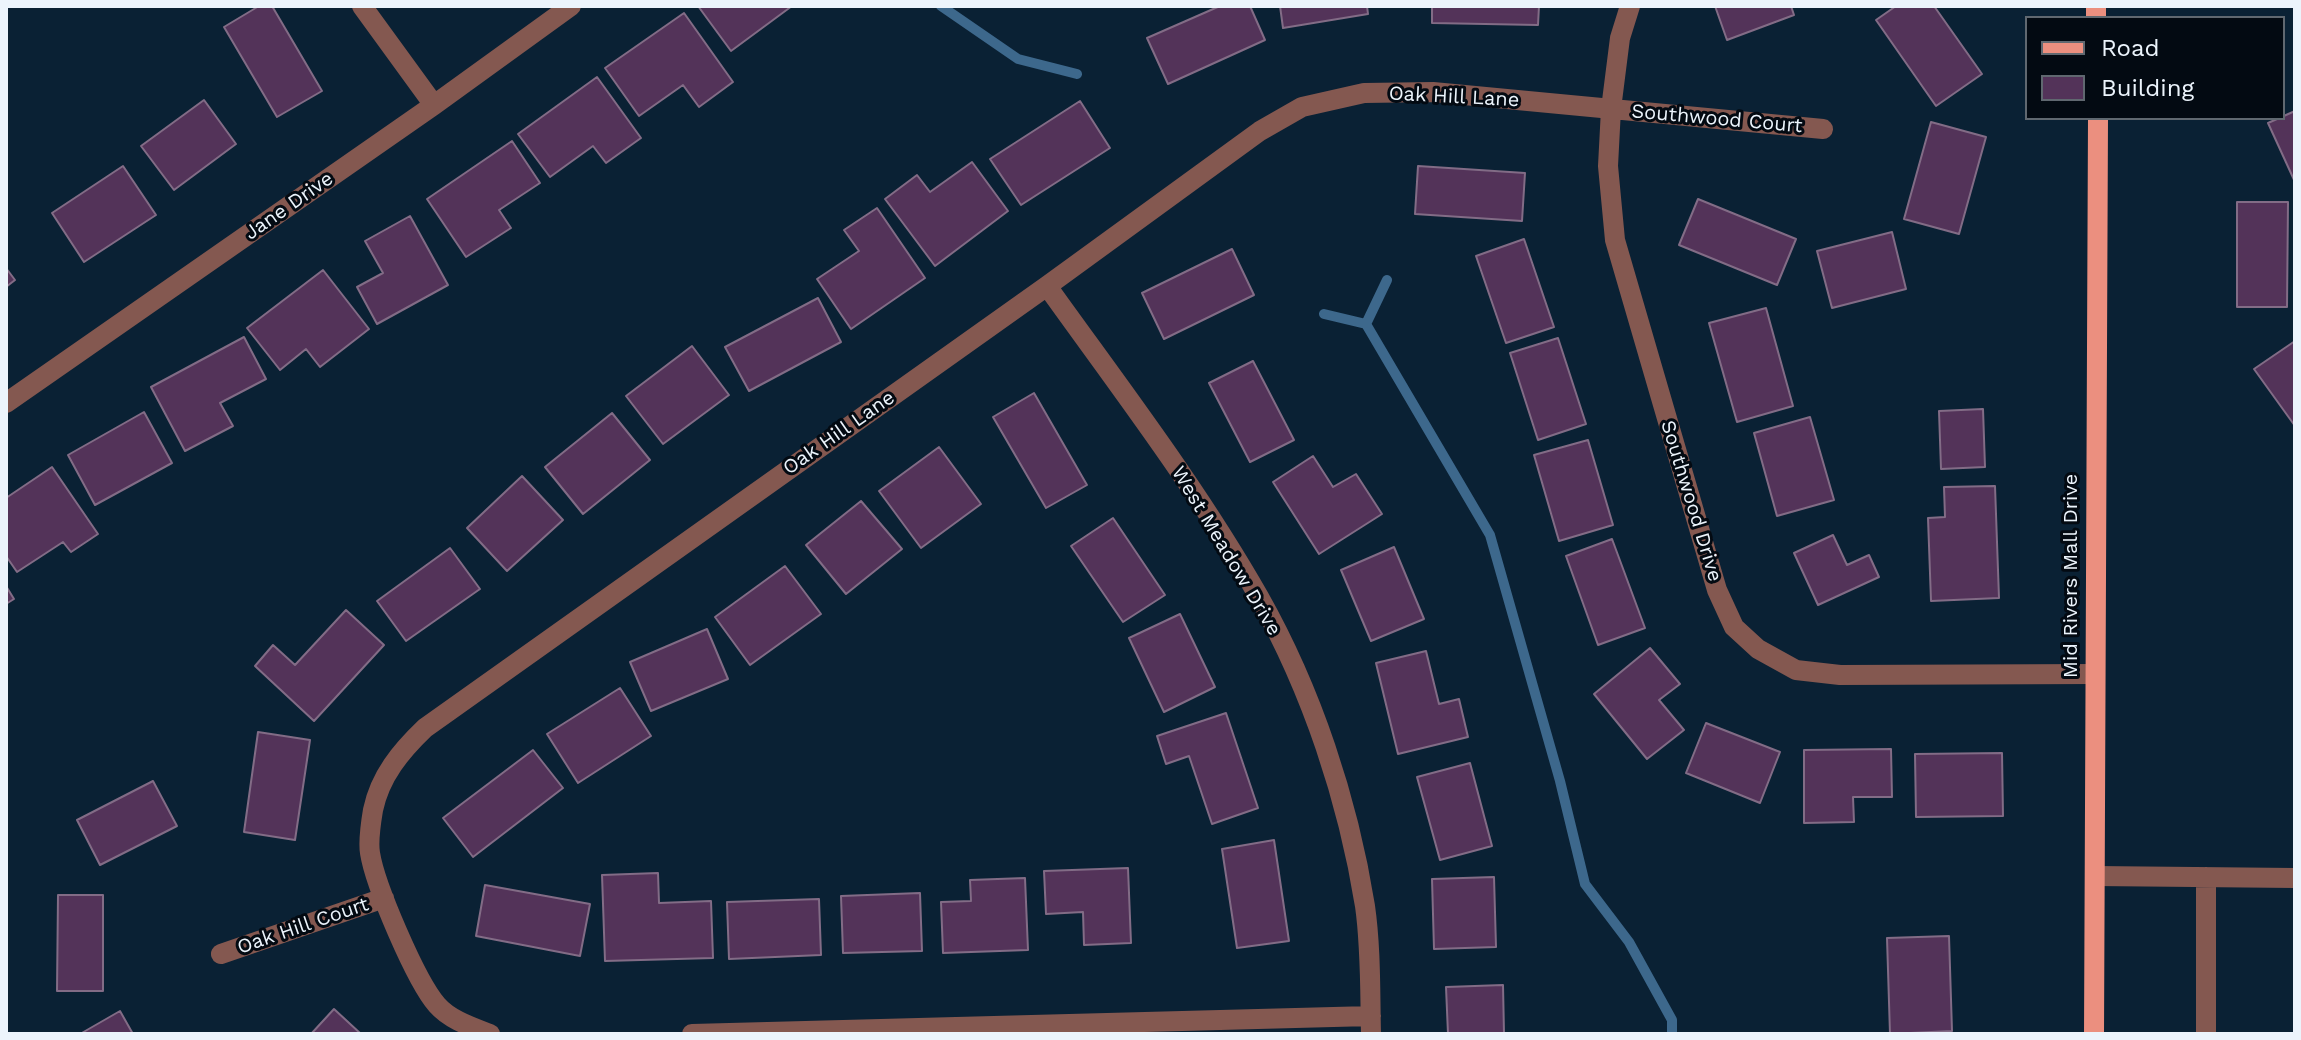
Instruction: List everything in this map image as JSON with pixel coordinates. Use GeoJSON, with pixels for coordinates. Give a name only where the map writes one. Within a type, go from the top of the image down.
{"type":"FeatureCollection","features":[{"type":"Feature","properties":{"kind":"main road","name":"Mid Rivers Mall Drive"},"geometry":{"type":"LineString","coordinates":[[2094,1034],[2098,120]]}},
{"type":"Feature","properties":{"kind":"street"},"geometry":{"type":"LineString","coordinates":[[362,6],[434,105]]}},
{"type":"Feature","properties":{"kind":"street","name":"Jane Drive"},"geometry":{"type":"LineString","coordinates":[[6,403],[571,6]]}},
{"type":"Feature","properties":{"kind":"street","name":"Southwood Drive"},"geometry":{"type":"LineString","coordinates":[[1630,6],[1620,38],[1611,109],[1608,166],[1615,240],[1717,590],[1734,627],[1758,649],[1796,670],[1840,675],[2095,674]]}},
{"type":"Feature","properties":{"kind":"street","name":"Oak Hill Lane"},"geometry":{"type":"LineString","coordinates":[[490,1034],[460,1022],[437,1005],[416,973],[384,898],[370,852],[373,810],[385,777],[400,752],[425,728],[1260,131],[1302,107],[1364,93],[1433,92],[1611,109]]}},
{"type":"Feature","properties":{"kind":"street","name":"Southwood Court"},"geometry":{"type":"LineString","coordinates":[[1611,109],[1823,129]]}},
{"type":"Feature","properties":{"kind":"street","name":"West Meadow Drive"},"geometry":{"type":"LineString","coordinates":[[1047,286],[1197,497],[1260,599],[1319,727],[1347,823],[1365,908],[1371,1025]]}},
{"type":"Feature","properties":{"kind":"street"},"geometry":{"type":"LineString","coordinates":[[2095,876],[2295,878]]}},
{"type":"Feature","properties":{"kind":"street"},"geometry":{"type":"LineString","coordinates":[[2206,877],[2206,1034]]}},
{"type":"Feature","properties":{"kind":"street","name":"Oak Hill Court"},"geometry":{"type":"LineString","coordinates":[[221,954],[384,898]]}},
{"type":"Feature","properties":{"kind":"street"},"geometry":{"type":"LineString","coordinates":[[692,1034],[1371,1025]]}},
{"type":"Feature","properties":{"kind":"building"},"geometry":{"type":"Polygon","coordinates":[[[259,6],[272,6],[322,91],[277,117],[224,27],[259,6]]]}},
{"type":"Feature","properties":{"kind":"building"},"geometry":{"type":"Polygon","coordinates":[[[698,6],[792,6],[731,51],[698,6]]]}},
{"type":"Feature","properties":{"kind":"building"},"geometry":{"type":"Polygon","coordinates":[[[1220,6],[1250,6],[1265,40],[1168,84],[1147,38],[1220,6]]]}},
{"type":"Feature","properties":{"kind":"building"},"geometry":{"type":"Polygon","coordinates":[[[1280,6],[1367,6],[1368,14],[1283,28],[1280,6]]]}},
{"type":"Feature","properties":{"kind":"building"},"geometry":{"type":"Polygon","coordinates":[[[1432,6],[1539,6],[1538,25],[1432,23],[1432,6]]]}},
{"type":"Feature","properties":{"kind":"building"},"geometry":{"type":"Polygon","coordinates":[[[1715,6],[1791,6],[1794,15],[1727,40],[1715,6]]]}},
{"type":"Feature","properties":{"kind":"building"},"geometry":{"type":"Polygon","coordinates":[[[1896,6],[1934,6],[1982,74],[1936,106],[1876,20],[1896,6]]]}},
{"type":"Feature","properties":{"kind":"building"},"geometry":{"type":"Polygon","coordinates":[[[684,13],[733,82],[699,107],[683,85],[639,116],[605,68],[684,13]]]}},
{"type":"Feature","properties":{"kind":"building"},"geometry":{"type":"Polygon","coordinates":[[[597,77],[641,138],[606,163],[593,146],[550,177],[518,134],[597,77]]]}},
{"type":"Feature","properties":{"kind":"building"},"geometry":{"type":"Polygon","coordinates":[[[204,100],[236,144],[174,190],[141,146],[204,100]]]}},
{"type":"Feature","properties":{"kind":"building"},"geometry":{"type":"Polygon","coordinates":[[[1080,101],[1110,148],[1021,205],[990,159],[1080,101]]]}},
{"type":"Feature","properties":{"kind":"building"},"geometry":{"type":"Polygon","coordinates":[[[2295,111],[2295,182],[2268,123],[2285,120],[2285,115],[2295,111]]]}},
{"type":"Feature","properties":{"kind":"building"},"geometry":{"type":"Polygon","coordinates":[[[1931,122],[1986,137],[1959,234],[1904,219],[1931,122]]]}},
{"type":"Feature","properties":{"kind":"building"},"geometry":{"type":"Polygon","coordinates":[[[512,141],[540,183],[499,210],[511,228],[466,257],[427,199],[512,141]]]}},
{"type":"Feature","properties":{"kind":"building"},"geometry":{"type":"Polygon","coordinates":[[[972,162],[1008,211],[935,266],[885,199],[917,175],[930,192],[972,162]]]}},
{"type":"Feature","properties":{"kind":"building"},"geometry":{"type":"Polygon","coordinates":[[[123,166],[156,215],[84,262],[52,213],[123,166]]]}},
{"type":"Feature","properties":{"kind":"building"},"geometry":{"type":"Polygon","coordinates":[[[1418,166],[1525,173],[1522,221],[1415,214],[1418,166]]]}},
{"type":"Feature","properties":{"kind":"building"},"geometry":{"type":"Polygon","coordinates":[[[1698,199],[1796,239],[1777,285],[1679,245],[1698,199]]]}},
{"type":"Feature","properties":{"kind":"building"},"geometry":{"type":"Polygon","coordinates":[[[2237,202],[2288,202],[2287,307],[2237,307],[2237,202]]]}},
{"type":"Feature","properties":{"kind":"building"},"geometry":{"type":"Polygon","coordinates":[[[877,208],[925,278],[851,329],[817,279],[859,251],[844,230],[877,208]]]}},
{"type":"Feature","properties":{"kind":"building"},"geometry":{"type":"Polygon","coordinates":[[[410,216],[448,285],[377,324],[357,287],[383,273],[365,241],[410,216]]]}},
{"type":"Feature","properties":{"kind":"building"},"geometry":{"type":"Polygon","coordinates":[[[1892,232],[1906,289],[1832,308],[1817,251],[1892,232]]]}},
{"type":"Feature","properties":{"kind":"building"},"geometry":{"type":"Polygon","coordinates":[[[1524,239],[1554,327],[1506,343],[1476,256],[1524,239]]]}},
{"type":"Feature","properties":{"kind":"building"},"geometry":{"type":"Polygon","coordinates":[[[1232,249],[1254,295],[1164,339],[1142,293],[1232,249]]]}},
{"type":"Feature","properties":{"kind":"building"},"geometry":{"type":"Polygon","coordinates":[[[6,268],[15,280],[6,287],[6,268]]]}},
{"type":"Feature","properties":{"kind":"building"},"geometry":{"type":"Polygon","coordinates":[[[323,270],[369,329],[320,367],[306,349],[280,370],[247,328],[323,270]]]}},
{"type":"Feature","properties":{"kind":"building"},"geometry":{"type":"Polygon","coordinates":[[[818,298],[841,342],[749,391],[725,347],[818,298]]]}},
{"type":"Feature","properties":{"kind":"building"},"geometry":{"type":"Polygon","coordinates":[[[1766,308],[1793,406],[1737,422],[1709,323],[1766,308]]]}},
{"type":"Feature","properties":{"kind":"building"},"geometry":{"type":"Polygon","coordinates":[[[244,337],[266,379],[220,403],[233,426],[185,451],[151,387],[244,337]]]}},
{"type":"Feature","properties":{"kind":"building"},"geometry":{"type":"Polygon","coordinates":[[[1558,338],[1586,424],[1538,440],[1510,353],[1558,338]]]}},
{"type":"Feature","properties":{"kind":"building"},"geometry":{"type":"Polygon","coordinates":[[[2295,341],[2295,426],[2254,369],[2295,341]]]}},
{"type":"Feature","properties":{"kind":"building"},"geometry":{"type":"Polygon","coordinates":[[[692,346],[729,395],[663,444],[626,396],[692,346]]]}},
{"type":"Feature","properties":{"kind":"building"},"geometry":{"type":"Polygon","coordinates":[[[1253,361],[1294,440],[1250,462],[1209,383],[1253,361]]]}},
{"type":"Feature","properties":{"kind":"building"},"geometry":{"type":"Polygon","coordinates":[[[1034,393],[1087,485],[1046,508],[993,417],[1034,393]]]}},
{"type":"Feature","properties":{"kind":"building"},"geometry":{"type":"Polygon","coordinates":[[[1983,409],[1985,467],[1941,469],[1939,411],[1983,409]]]}},
{"type":"Feature","properties":{"kind":"building"},"geometry":{"type":"Polygon","coordinates":[[[144,412],[172,463],[95,505],[68,455],[144,412]]]}},
{"type":"Feature","properties":{"kind":"building"},"geometry":{"type":"Polygon","coordinates":[[[612,413],[650,460],[583,514],[545,467],[612,413]]]}},
{"type":"Feature","properties":{"kind":"building"},"geometry":{"type":"Polygon","coordinates":[[[1810,417],[1834,500],[1777,516],[1754,433],[1810,417]]]}},
{"type":"Feature","properties":{"kind":"building"},"geometry":{"type":"Polygon","coordinates":[[[1588,440],[1613,525],[1559,541],[1534,455],[1588,440]]]}},
{"type":"Feature","properties":{"kind":"building"},"geometry":{"type":"Polygon","coordinates":[[[939,447],[981,504],[921,548],[879,491],[939,447]]]}},
{"type":"Feature","properties":{"kind":"building"},"geometry":{"type":"Polygon","coordinates":[[[1313,456],[1333,487],[1356,474],[1382,514],[1319,554],[1273,482],[1313,456]]]}},
{"type":"Feature","properties":{"kind":"building"},"geometry":{"type":"Polygon","coordinates":[[[52,467],[98,534],[71,552],[63,542],[17,572],[6,556],[6,498],[52,467]]]}},
{"type":"Feature","properties":{"kind":"building"},"geometry":{"type":"Polygon","coordinates":[[[522,476],[563,520],[507,571],[467,528],[522,476]]]}},
{"type":"Feature","properties":{"kind":"building"},"geometry":{"type":"Polygon","coordinates":[[[1995,486],[1999,598],[1931,601],[1928,518],[1945,517],[1944,487],[1995,486]]]}},
{"type":"Feature","properties":{"kind":"building"},"geometry":{"type":"Polygon","coordinates":[[[861,501],[902,549],[846,594],[806,545],[861,501]]]}},
{"type":"Feature","properties":{"kind":"building"},"geometry":{"type":"Polygon","coordinates":[[[1113,518],[1165,595],[1123,622],[1071,546],[1113,518]]]}},
{"type":"Feature","properties":{"kind":"building"},"geometry":{"type":"Polygon","coordinates":[[[1833,535],[1847,565],[1869,555],[1879,577],[1818,605],[1794,553],[1833,535]]]}},
{"type":"Feature","properties":{"kind":"building"},"geometry":{"type":"Polygon","coordinates":[[[1612,539],[1645,628],[1598,645],[1566,556],[1612,539]]]}},
{"type":"Feature","properties":{"kind":"building"},"geometry":{"type":"Polygon","coordinates":[[[1394,547],[1424,619],[1371,641],[1341,570],[1394,547]]]}},
{"type":"Feature","properties":{"kind":"building"},"geometry":{"type":"Polygon","coordinates":[[[450,548],[480,589],[406,641],[377,601],[450,548]]]}},
{"type":"Feature","properties":{"kind":"building"},"geometry":{"type":"Polygon","coordinates":[[[785,566],[821,614],[750,665],[715,617],[785,566]]]}},
{"type":"Feature","properties":{"kind":"building"},"geometry":{"type":"Polygon","coordinates":[[[6,586],[14,599],[6,604],[6,586]]]}},
{"type":"Feature","properties":{"kind":"building"},"geometry":{"type":"Polygon","coordinates":[[[346,610],[384,645],[314,721],[255,666],[273,645],[295,665],[346,610]]]}},
{"type":"Feature","properties":{"kind":"building"},"geometry":{"type":"Polygon","coordinates":[[[1180,614],[1215,687],[1164,712],[1129,638],[1180,614]]]}},
{"type":"Feature","properties":{"kind":"building"},"geometry":{"type":"Polygon","coordinates":[[[707,629],[728,679],[651,711],[630,662],[707,629]]]}},
{"type":"Feature","properties":{"kind":"building"},"geometry":{"type":"Polygon","coordinates":[[[1650,648],[1680,684],[1659,700],[1684,730],[1647,759],[1594,694],[1650,648]]]}},
{"type":"Feature","properties":{"kind":"building"},"geometry":{"type":"Polygon","coordinates":[[[1426,651],[1439,704],[1459,699],[1468,737],[1398,754],[1376,663],[1426,651]]]}},
{"type":"Feature","properties":{"kind":"building"},"geometry":{"type":"Polygon","coordinates":[[[620,688],[651,736],[578,783],[547,734],[620,688]]]}},
{"type":"Feature","properties":{"kind":"building"},"geometry":{"type":"Polygon","coordinates":[[[1226,713],[1258,808],[1212,824],[1189,756],[1166,764],[1157,736],[1226,713]]]}},
{"type":"Feature","properties":{"kind":"building"},"geometry":{"type":"Polygon","coordinates":[[[1706,723],[1780,752],[1760,803],[1686,773],[1706,723]]]}},
{"type":"Feature","properties":{"kind":"building"},"geometry":{"type":"Polygon","coordinates":[[[258,732],[310,740],[295,840],[244,832],[258,732]]]}},
{"type":"Feature","properties":{"kind":"building"},"geometry":{"type":"Polygon","coordinates":[[[1891,749],[1892,797],[1853,797],[1854,822],[1804,823],[1804,750],[1891,749]]]}},
{"type":"Feature","properties":{"kind":"building"},"geometry":{"type":"Polygon","coordinates":[[[533,750],[563,788],[473,857],[443,818],[533,750]]]}},
{"type":"Feature","properties":{"kind":"building"},"geometry":{"type":"Polygon","coordinates":[[[2002,753],[2003,816],[1916,817],[1915,754],[2002,753]]]}},
{"type":"Feature","properties":{"kind":"building"},"geometry":{"type":"Polygon","coordinates":[[[1470,763],[1492,846],[1440,860],[1417,777],[1470,763]]]}},
{"type":"Feature","properties":{"kind":"building"},"geometry":{"type":"Polygon","coordinates":[[[153,781],[177,826],[100,865],[77,820],[153,781]]]}},
{"type":"Feature","properties":{"kind":"building"},"geometry":{"type":"Polygon","coordinates":[[[1274,840],[1289,941],[1237,948],[1222,849],[1274,840]]]}},
{"type":"Feature","properties":{"kind":"building"},"geometry":{"type":"Polygon","coordinates":[[[1128,868],[1131,943],[1084,945],[1083,912],[1046,914],[1044,871],[1128,868]]]}},
{"type":"Feature","properties":{"kind":"building"},"geometry":{"type":"Polygon","coordinates":[[[658,873],[659,903],[711,901],[713,958],[605,961],[602,875],[658,873]]]}},
{"type":"Feature","properties":{"kind":"building"},"geometry":{"type":"Polygon","coordinates":[[[1494,877],[1496,947],[1434,949],[1432,879],[1494,877]]]}},
{"type":"Feature","properties":{"kind":"building"},"geometry":{"type":"Polygon","coordinates":[[[1025,878],[1028,950],[943,953],[941,902],[971,901],[970,880],[1025,878]]]}},
{"type":"Feature","properties":{"kind":"building"},"geometry":{"type":"Polygon","coordinates":[[[485,885],[590,904],[580,956],[476,936],[485,885]]]}},
{"type":"Feature","properties":{"kind":"building"},"geometry":{"type":"Polygon","coordinates":[[[920,893],[922,951],[843,953],[841,896],[920,893]]]}},
{"type":"Feature","properties":{"kind":"building"},"geometry":{"type":"Polygon","coordinates":[[[58,895],[103,895],[103,991],[57,991],[58,895]]]}},
{"type":"Feature","properties":{"kind":"building"},"geometry":{"type":"Polygon","coordinates":[[[819,899],[821,955],[729,959],[727,902],[819,899]]]}},
{"type":"Feature","properties":{"kind":"building"},"geometry":{"type":"Polygon","coordinates":[[[1949,936],[1952,1031],[1890,1034],[1887,938],[1949,936]]]}},
{"type":"Feature","properties":{"kind":"building"},"geometry":{"type":"Polygon","coordinates":[[[1503,985],[1504,1034],[1448,1034],[1446,987],[1503,985]]]}},
{"type":"Feature","properties":{"kind":"building"},"geometry":{"type":"Polygon","coordinates":[[[334,1009],[361,1034],[311,1034],[334,1009]]]}},
{"type":"Feature","properties":{"kind":"building"},"geometry":{"type":"Polygon","coordinates":[[[120,1011],[133,1034],[80,1034],[120,1011]]]}},
{"type":"Feature","properties":{"kind":"waterway"},"geometry":{"type":"LineString","coordinates":[[941,6],[1018,59],[1077,74]]}},
{"type":"Feature","properties":{"kind":"waterway"},"geometry":{"type":"LineString","coordinates":[[1366,324],[1387,280]]}},
{"type":"Feature","properties":{"kind":"waterway"},"geometry":{"type":"LineString","coordinates":[[1324,314],[1366,324],[1490,535],[1560,781],[1585,884],[1629,942],[1672,1020],[1672,1034]]}}]}
